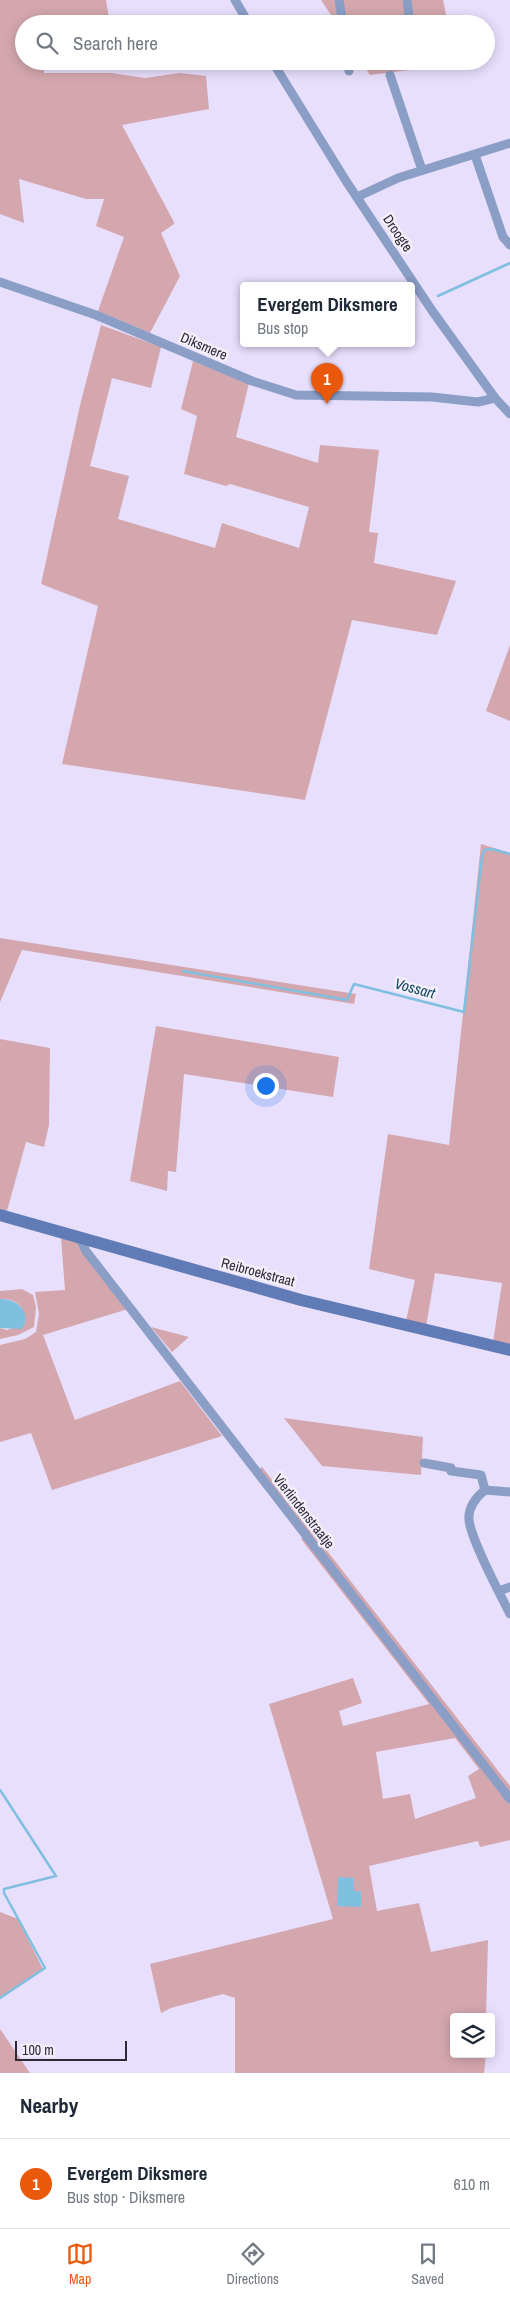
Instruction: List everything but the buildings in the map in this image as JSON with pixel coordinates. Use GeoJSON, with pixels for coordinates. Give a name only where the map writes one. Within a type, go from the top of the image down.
{"type":"FeatureCollection","features":[{"type":"Feature","properties":{"kind":"street"},"geometry":{"type":"LineString","coordinates":[[235,0],[244,15]]}},
{"type":"Feature","properties":{"kind":"street"},"geometry":{"type":"LineString","coordinates":[[340,0],[342,15]]}},
{"type":"Feature","properties":{"kind":"street"},"geometry":{"type":"LineString","coordinates":[[406,0],[408,15]]}},
{"type":"Feature","properties":{"kind":"street","name":"Droogte"},"geometry":{"type":"LineString","coordinates":[[278,70],[357,197],[413,282]]}},
{"type":"Feature","properties":{"kind":"street"},"geometry":{"type":"LineString","coordinates":[[390,75],[422,170]]}},
{"type":"Feature","properties":{"kind":"street"},"geometry":{"type":"LineString","coordinates":[[357,197],[422,170],[510,143]]}},
{"type":"Feature","properties":{"kind":"street"},"geometry":{"type":"LineString","coordinates":[[475,155],[503,237],[510,245]]}},
{"type":"Feature","properties":{"kind":"street","name":"Diksmere"},"geometry":{"type":"LineString","coordinates":[[0,282],[96,315],[252,381],[296,395],[432,397],[478,402],[495,398]]}},
{"type":"Feature","properties":{"kind":"street","name":"Droogte"},"geometry":{"type":"LineString","coordinates":[[415,285],[495,398],[510,413]]}},
{"type":"Feature","properties":{"kind":"street","name":"Reibroekstraat"},"geometry":{"type":"LineString","coordinates":[[0,1215],[310,1302],[510,1350]]}},
{"type":"Feature","properties":{"kind":"street","name":"Vierlindenstraatje"},"geometry":{"type":"LineString","coordinates":[[79,1237],[86,1251],[510,1799]]}},
{"type":"Feature","properties":{"kind":"street"},"geometry":{"type":"LineString","coordinates":[[424,1463],[451,1468],[451,1471],[481,1475],[485,1490]]}},
{"type":"Feature","properties":{"kind":"street"},"geometry":{"type":"LineString","coordinates":[[485,1490],[510,1492]]}},
{"type":"Feature","properties":{"kind":"street"},"geometry":{"type":"LineString","coordinates":[[485,1490],[472,1504],[469,1521],[483,1559],[510,1614]]}},
{"type":"Feature","properties":{"kind":"street"},"geometry":{"type":"LineString","coordinates":[[499,1591],[510,1587]]}},
{"type":"Feature","properties":{"kind":"shaded area"},"geometry":{"type":"Polygon","coordinates":[[[0,0],[106,0],[108,15],[15,15],[15,70],[44,70],[44,73],[111,73],[145,78],[180,73],[206,76],[209,109],[122,125],[174,222],[174,224],[161,233],[180,276],[150,333],[98,311],[124,237],[96,226],[104,199],[86,199],[19,179],[24,223],[0,214],[0,0]]]}},
{"type":"Feature","properties":{"kind":"shaded area"},"geometry":{"type":"Polygon","coordinates":[[[321,0],[443,0],[446,15],[331,15],[321,0]]]}},
{"type":"Feature","properties":{"kind":"shaded area"},"geometry":{"type":"Polygon","coordinates":[[[367,70],[410,70],[370,75],[367,70]]]}},
{"type":"Feature","properties":{"kind":"shaded area"},"geometry":{"type":"Polygon","coordinates":[[[101,325],[161,347],[151,388],[112,378],[90,466],[129,476],[118,519],[215,548],[222,523],[299,548],[309,507],[230,484],[226,486],[184,474],[197,416],[181,409],[193,361],[249,383],[236,437],[318,463],[320,445],[379,450],[369,532],[378,533],[374,563],[456,581],[437,635],[352,620],[305,800],[62,764],[98,606],[41,584],[81,401],[101,325]]]}},
{"type":"Feature","properties":{"kind":"shaded area"},"geometry":{"type":"Polygon","coordinates":[[[510,645],[510,721],[486,711],[510,645]]]}},
{"type":"Feature","properties":{"kind":"shaded area"},"geometry":{"type":"Polygon","coordinates":[[[481,844],[510,853],[510,1345],[493,1342],[502,1283],[435,1273],[426,1327],[406,1321],[415,1280],[369,1269],[388,1134],[449,1145],[481,844]]]}},
{"type":"Feature","properties":{"kind":"shaded area"},"geometry":{"type":"Polygon","coordinates":[[[0,938],[356,994],[354,1004],[22,950],[0,1002],[0,938]]]}},
{"type":"Feature","properties":{"kind":"shaded area"},"geometry":{"type":"Polygon","coordinates":[[[156,1026],[339,1057],[333,1097],[184,1074],[176,1172],[168,1171],[167,1191],[130,1181],[156,1026]]]}},
{"type":"Feature","properties":{"kind":"shaded area"},"geometry":{"type":"Polygon","coordinates":[[[0,1039],[50,1048],[49,1125],[44,1147],[26,1142],[7,1211],[0,1209],[0,1039]]]}},
{"type":"Feature","properties":{"kind":"shaded area"},"geometry":{"type":"Polygon","coordinates":[[[61,1237],[76,1241],[128,1309],[43,1335],[75,1420],[180,1381],[222,1436],[52,1490],[31,1433],[0,1442],[0,1345],[25,1339],[36,1332],[39,1314],[35,1292],[65,1290],[61,1237]]]}},
{"type":"Feature","properties":{"kind":"shaded area"},"geometry":{"type":"Polygon","coordinates":[[[22,1289],[33,1295],[36,1307],[34,1327],[18,1335],[0,1339],[0,1328],[7,1330],[25,1323],[25,1317],[22,1308],[15,1302],[0,1299],[0,1291],[22,1289]]]}},
{"type":"Feature","properties":{"kind":"shaded area"},"geometry":{"type":"Polygon","coordinates":[[[151,1327],[189,1337],[172,1352],[151,1327]]]}},
{"type":"Feature","properties":{"kind":"shaded area"},"geometry":{"type":"Polygon","coordinates":[[[284,1418],[423,1437],[421,1475],[322,1466],[284,1418]]]}},
{"type":"Feature","properties":{"kind":"shaded area"},"geometry":{"type":"Polygon","coordinates":[[[262,1467],[510,1786],[510,1840],[480,1847],[478,1841],[369,1866],[377,1911],[419,1903],[431,1952],[488,1940],[486,2013],[450,2013],[450,2058],[486,2058],[484,2073],[235,2073],[235,1998],[223,1994],[171,2008],[161,2013],[150,1964],[333,1919],[269,1704],[353,1678],[362,1703],[339,1711],[343,1726],[429,1704],[301,1539],[308,1533],[258,1470],[262,1467]],[[455,1738],[376,1752],[383,1799],[410,1794],[415,1819],[476,1798],[468,1776],[479,1769],[455,1738]]]}},
{"type":"Feature","properties":{"kind":"shaded area"},"geometry":{"type":"Polygon","coordinates":[[[0,1912],[18,1919],[43,1969],[0,1999],[0,1912]]]}},
{"type":"Feature","properties":{"kind":"shaded area"},"geometry":{"type":"Polygon","coordinates":[[[0,2029],[30,2073],[0,2073],[0,2029]]]}},
{"type":"Feature","properties":{"kind":"water"},"geometry":{"type":"Polygon","coordinates":[[[0,1299],[12,1301],[22,1308],[26,1317],[22,1329],[0,1328],[0,1299]]]}},
{"type":"Feature","properties":{"kind":"water"},"geometry":{"type":"Polygon","coordinates":[[[338,1877],[354,1878],[354,1891],[361,1891],[361,1907],[337,1906],[338,1877]]]}},
{"type":"Feature","properties":{"kind":"waterway"},"geometry":{"type":"LineString","coordinates":[[438,296],[510,263]]}},
{"type":"Feature","properties":{"kind":"waterway","name":"Vossart"},"geometry":{"type":"LineString","coordinates":[[183,971],[347,1000],[354,984],[464,1012],[484,850],[492,849],[510,854]]}},
{"type":"Feature","properties":{"kind":"waterway"},"geometry":{"type":"LineString","coordinates":[[0,1790],[56,1876],[4,1889],[4,1893],[45,1968],[0,1998]]}},
{"type":"Feature","properties":{"kind":"place","name":"Evergem Diksmere"},"geometry":{"type":"Point","coordinates":[327,404]}}]}
